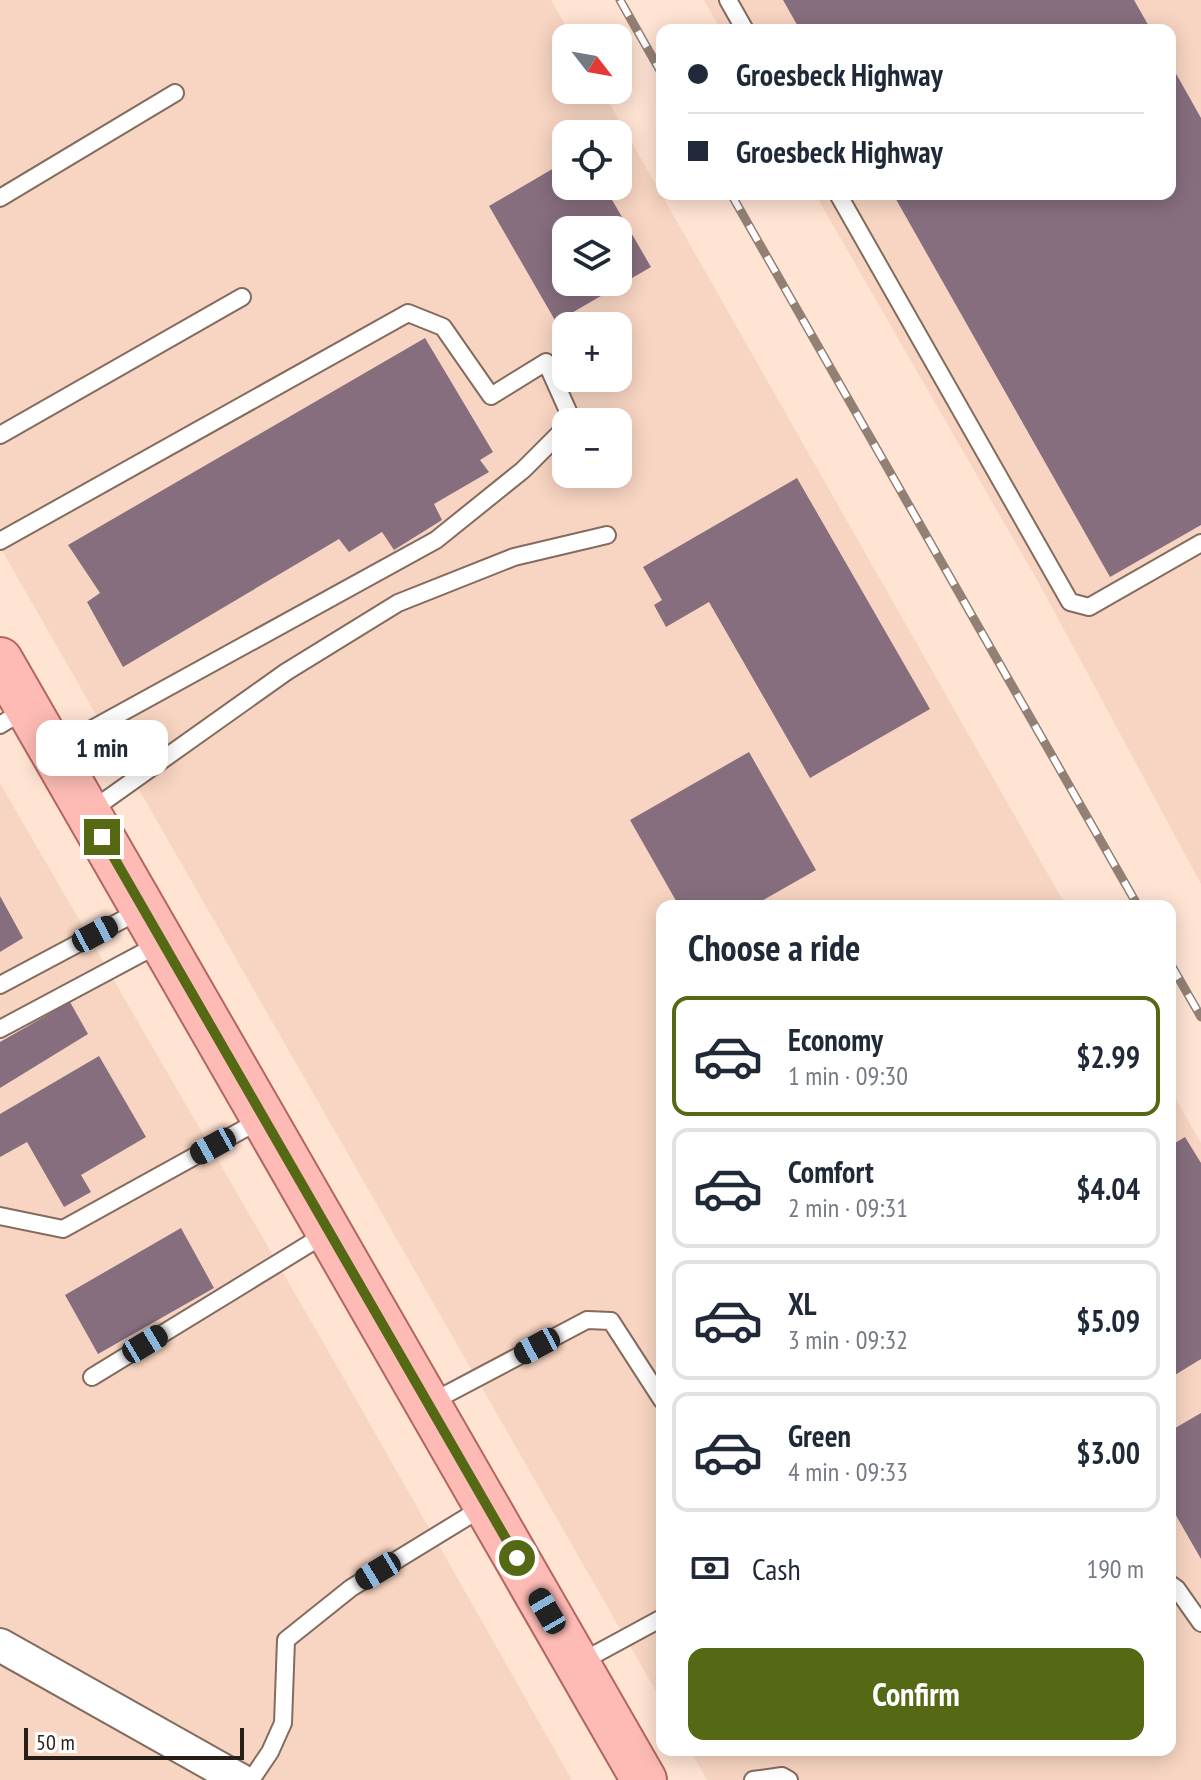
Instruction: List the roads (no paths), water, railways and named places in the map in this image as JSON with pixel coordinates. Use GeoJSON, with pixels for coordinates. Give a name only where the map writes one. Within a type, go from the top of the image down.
{"type":"FeatureCollection","features":[{"type":"Feature","properties":{"kind":"main road"},"geometry":{"type":"LineString","coordinates":[[0,660],[14,716],[52,751],[644,1780]]}},
{"type":"Feature","properties":{"kind":"street"},"geometry":{"type":"LineString","coordinates":[[0,1645],[240,1780]]}},
{"type":"Feature","properties":{"kind":"lane"},"geometry":{"type":"LineString","coordinates":[[728,0],[742,24]]}},
{"type":"Feature","properties":{"kind":"lane"},"geometry":{"type":"LineString","coordinates":[[0,198],[175,93]]}},
{"type":"Feature","properties":{"kind":"lane"},"geometry":{"type":"LineString","coordinates":[[841,200],[1070,602],[1089,607],[1201,543]]}},
{"type":"Feature","properties":{"kind":"lane"},"geometry":{"type":"LineString","coordinates":[[0,435],[242,297]]}},
{"type":"Feature","properties":{"kind":"lane"},"geometry":{"type":"LineString","coordinates":[[0,541],[408,313],[443,327],[491,396],[546,362],[567,408]]}},
{"type":"Feature","properties":{"kind":"lane"},"geometry":{"type":"LineString","coordinates":[[52,751],[436,540],[523,470],[552,441]]}},
{"type":"Feature","properties":{"kind":"lane"},"geometry":{"type":"LineString","coordinates":[[88,813],[286,672],[398,603],[514,557],[607,535]]}},
{"type":"Feature","properties":{"kind":"lane"},"geometry":{"type":"LineString","coordinates":[[0,985],[153,926]]}},
{"type":"Feature","properties":{"kind":"lane"},"geometry":{"type":"LineString","coordinates":[[0,1029],[153,926]]}},
{"type":"Feature","properties":{"kind":"lane"},"geometry":{"type":"LineString","coordinates":[[0,1216],[63,1229],[264,1118]]}},
{"type":"Feature","properties":{"kind":"lane"},"geometry":{"type":"LineString","coordinates":[[92,1377],[329,1232]]}},
{"type":"Feature","properties":{"kind":"lane"},"geometry":{"type":"LineString","coordinates":[[428,1404],[587,1320],[611,1321],[656,1391]]}},
{"type":"Feature","properties":{"kind":"lane"},"geometry":{"type":"LineString","coordinates":[[251,1780],[270,1752],[283,1723],[286,1640],[351,1588],[486,1506]]}},
{"type":"Feature","properties":{"kind":"lane"},"geometry":{"type":"LineString","coordinates":[[1176,1588],[1201,1623]]}},
{"type":"Feature","properties":{"kind":"lane"},"geometry":{"type":"LineString","coordinates":[[577,1664],[656,1621]]}},
{"type":"Feature","properties":{"kind":"lane"},"geometry":{"type":"LineString","coordinates":[[753,1780],[782,1776],[789,1780]]}},
{"type":"Feature","properties":{"kind":"railway"},"geometry":{"type":"LineString","coordinates":[[620,0],[656,63]]}},
{"type":"Feature","properties":{"kind":"railway"},"geometry":{"type":"LineString","coordinates":[[734,200],[1135,900]]}},
{"type":"Feature","properties":{"kind":"railway"},"geometry":{"type":"LineString","coordinates":[[1176,973],[1201,1017]]}}]}
